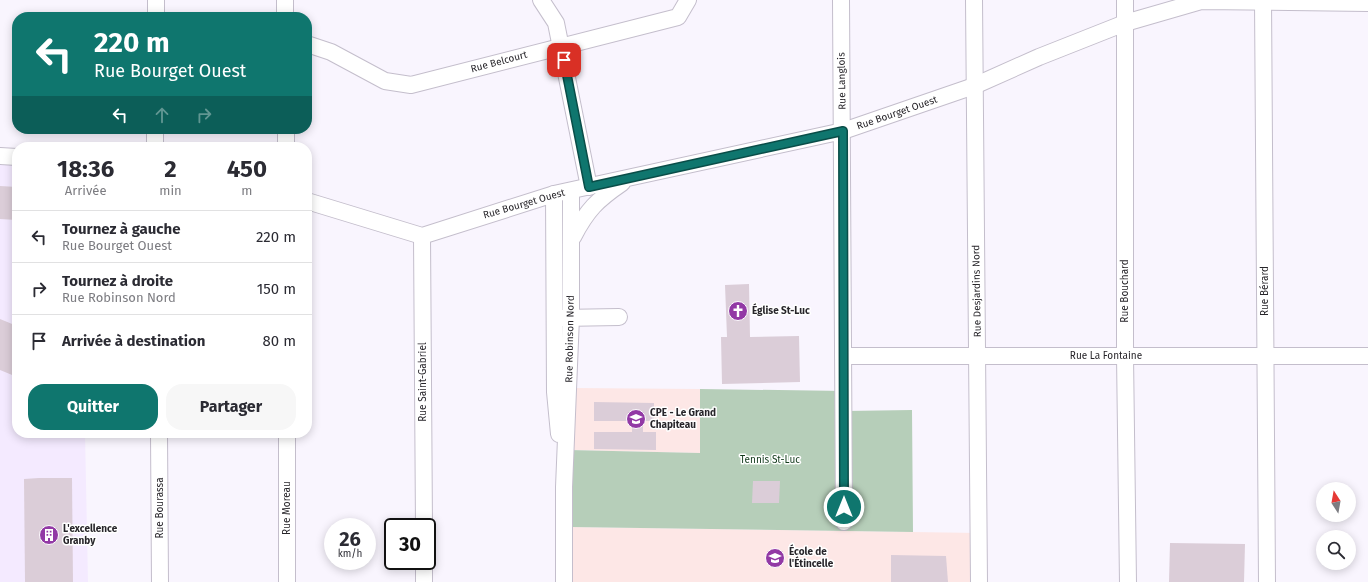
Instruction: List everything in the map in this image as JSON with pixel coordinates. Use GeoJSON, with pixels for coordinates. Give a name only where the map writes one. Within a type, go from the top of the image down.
{"type":"FeatureCollection","features":[{"type":"Feature","properties":{"kind":"street"},"geometry":{"type":"LineString","coordinates":[[156,0],[156,12]]}},
{"type":"Feature","properties":{"kind":"street"},"geometry":{"type":"LineString","coordinates":[[285,0],[285,12]]}},
{"type":"Feature","properties":{"kind":"street"},"geometry":{"type":"LineString","coordinates":[[541,0],[556,24],[562,45],[589,187]]}},
{"type":"Feature","properties":{"kind":"street","name":"Rue Belcourt"},"geometry":{"type":"LineString","coordinates":[[312,46],[331,52],[385,81],[411,85],[562,45],[678,17],[688,0]]}},
{"type":"Feature","properties":{"kind":"street","name":"Rue Langlois"},"geometry":{"type":"LineString","coordinates":[[841,0],[843,131],[844,522]]}},
{"type":"Feature","properties":{"kind":"street","name":"Rue Desjardins Nord"},"geometry":{"type":"LineString","coordinates":[[974,0],[979,582]]}},
{"type":"Feature","properties":{"kind":"street","name":"Rue Bouchard"},"geometry":{"type":"LineString","coordinates":[[1126,0],[1125,356],[1128,582]]}},
{"type":"Feature","properties":{"kind":"street","name":"Rue Bourget Ouest"},"geometry":{"type":"LineString","coordinates":[[422,236],[554,194],[843,131],[974,86],[1039,57],[1125,23],[1201,1],[1368,3]]}},
{"type":"Feature","properties":{"kind":"street","name":"Rue Bérard"},"geometry":{"type":"LineString","coordinates":[[1263,1],[1267,582]]}},
{"type":"Feature","properties":{"kind":"street"},"geometry":{"type":"LineString","coordinates":[[0,156],[12,157]]}},
{"type":"Feature","properties":{"kind":"street"},"geometry":{"type":"LineString","coordinates":[[572,240],[584,216],[594,205],[627,179]]}},
{"type":"Feature","properties":{"kind":"street","name":"Rue Robinson Nord"},"geometry":{"type":"LineString","coordinates":[[564,582],[564,487],[572,317],[571,191]]}},
{"type":"Feature","properties":{"kind":"street","name":"Rue Robinson Nord"},"geometry":{"type":"LineString","coordinates":[[554,194],[555,392],[564,487]]}},
{"type":"Feature","properties":{"kind":"street"},"geometry":{"type":"LineString","coordinates":[[312,203],[422,236]]}},
{"type":"Feature","properties":{"kind":"street","name":"Rue Saint-Gabriel"},"geometry":{"type":"LineString","coordinates":[[422,236],[424,518]]}},
{"type":"Feature","properties":{"kind":"street"},"geometry":{"type":"LineString","coordinates":[[555,318],[620,317]]}},
{"type":"Feature","properties":{"kind":"street","name":"Rue La Fontaine"},"geometry":{"type":"LineString","coordinates":[[843,356],[1368,356]]}},
{"type":"Feature","properties":{"kind":"street","name":"Rue Bourassa"},"geometry":{"type":"LineString","coordinates":[[159,438],[160,582]]}},
{"type":"Feature","properties":{"kind":"street","name":"Rue Moreau"},"geometry":{"type":"LineString","coordinates":[[287,438],[287,582]]}},
{"type":"Feature","properties":{"kind":"street"},"geometry":{"type":"LineString","coordinates":[[424,570],[424,582]]}},
{"type":"Feature","properties":{"kind":"shaded area"},"geometry":{"type":"Polygon","coordinates":[[[0,156],[12,157],[12,438],[85,438],[88,582],[0,582],[0,156]]]}},
{"type":"Feature","properties":{"kind":"shaded area","name":"CPE - Le Grand Chapiteau"},"geometry":{"type":"Polygon","coordinates":[[[573,388],[700,389],[700,453],[569,450],[573,388]]]}},
{"type":"Feature","properties":{"kind":"shaded area","name":"École de l'Étincelle"},"geometry":{"type":"Polygon","coordinates":[[[570,527],[979,533],[979,582],[570,582],[570,527]]]}},
{"type":"Feature","properties":{"kind":"green space","name":"Tennis St-Luc"},"geometry":{"type":"Polygon","coordinates":[[[700,389],[845,391],[846,411],[912,410],[913,532],[570,527],[569,450],[700,453],[700,389]]]}},
{"type":"Feature","properties":{"kind":"building"},"geometry":{"type":"Polygon","coordinates":[[[0,186],[12,187],[12,220],[0,219],[0,186]]]}},
{"type":"Feature","properties":{"kind":"building","name":"Église St-Luc"},"geometry":{"type":"Polygon","coordinates":[[[749,284],[750,337],[799,336],[800,382],[722,384],[721,337],[727,337],[725,285],[749,284]]]}},
{"type":"Feature","properties":{"kind":"building"},"geometry":{"type":"Polygon","coordinates":[[[0,319],[12,324],[12,375],[0,370],[0,319]]]}},
{"type":"Feature","properties":{"kind":"building"},"geometry":{"type":"Polygon","coordinates":[[[594,402],[654,403],[654,421],[643,421],[643,432],[656,432],[656,450],[594,449],[594,432],[632,432],[632,421],[594,421],[594,402]]]}},
{"type":"Feature","properties":{"kind":"building","name":"L'excellence Granby"},"geometry":{"type":"Polygon","coordinates":[[[72,478],[73,582],[25,582],[24,479],[72,478]]]}},
{"type":"Feature","properties":{"kind":"building"},"geometry":{"type":"Polygon","coordinates":[[[753,481],[780,481],[779,503],[752,503],[753,481]]]}},
{"type":"Feature","properties":{"kind":"building"},"geometry":{"type":"Polygon","coordinates":[[[1170,543],[1245,544],[1244,582],[1169,582],[1170,543]]]}},
{"type":"Feature","properties":{"kind":"building"},"geometry":{"type":"Polygon","coordinates":[[[891,555],[946,556],[948,582],[891,582],[891,555]]]}},
{"type":"Feature","properties":{"kind":"place","name":"Église St-Luc"},"geometry":{"type":"Point","coordinates":[738,311]}},
{"type":"Feature","properties":{"kind":"place","name":"CPE - Le Grand Chapiteau"},"geometry":{"type":"Point","coordinates":[636,419]}},
{"type":"Feature","properties":{"kind":"place","name":"L'excellence Granby"},"geometry":{"type":"Point","coordinates":[49,535]}},
{"type":"Feature","properties":{"kind":"place","name":"École de l'Étincelle"},"geometry":{"type":"Point","coordinates":[775,558]}},
{"type":"Feature","properties":{"kind":"route"},"geometry":{"type":"LineString","coordinates":[[564,60],[589,187],[843,131],[844,507]]}}]}
